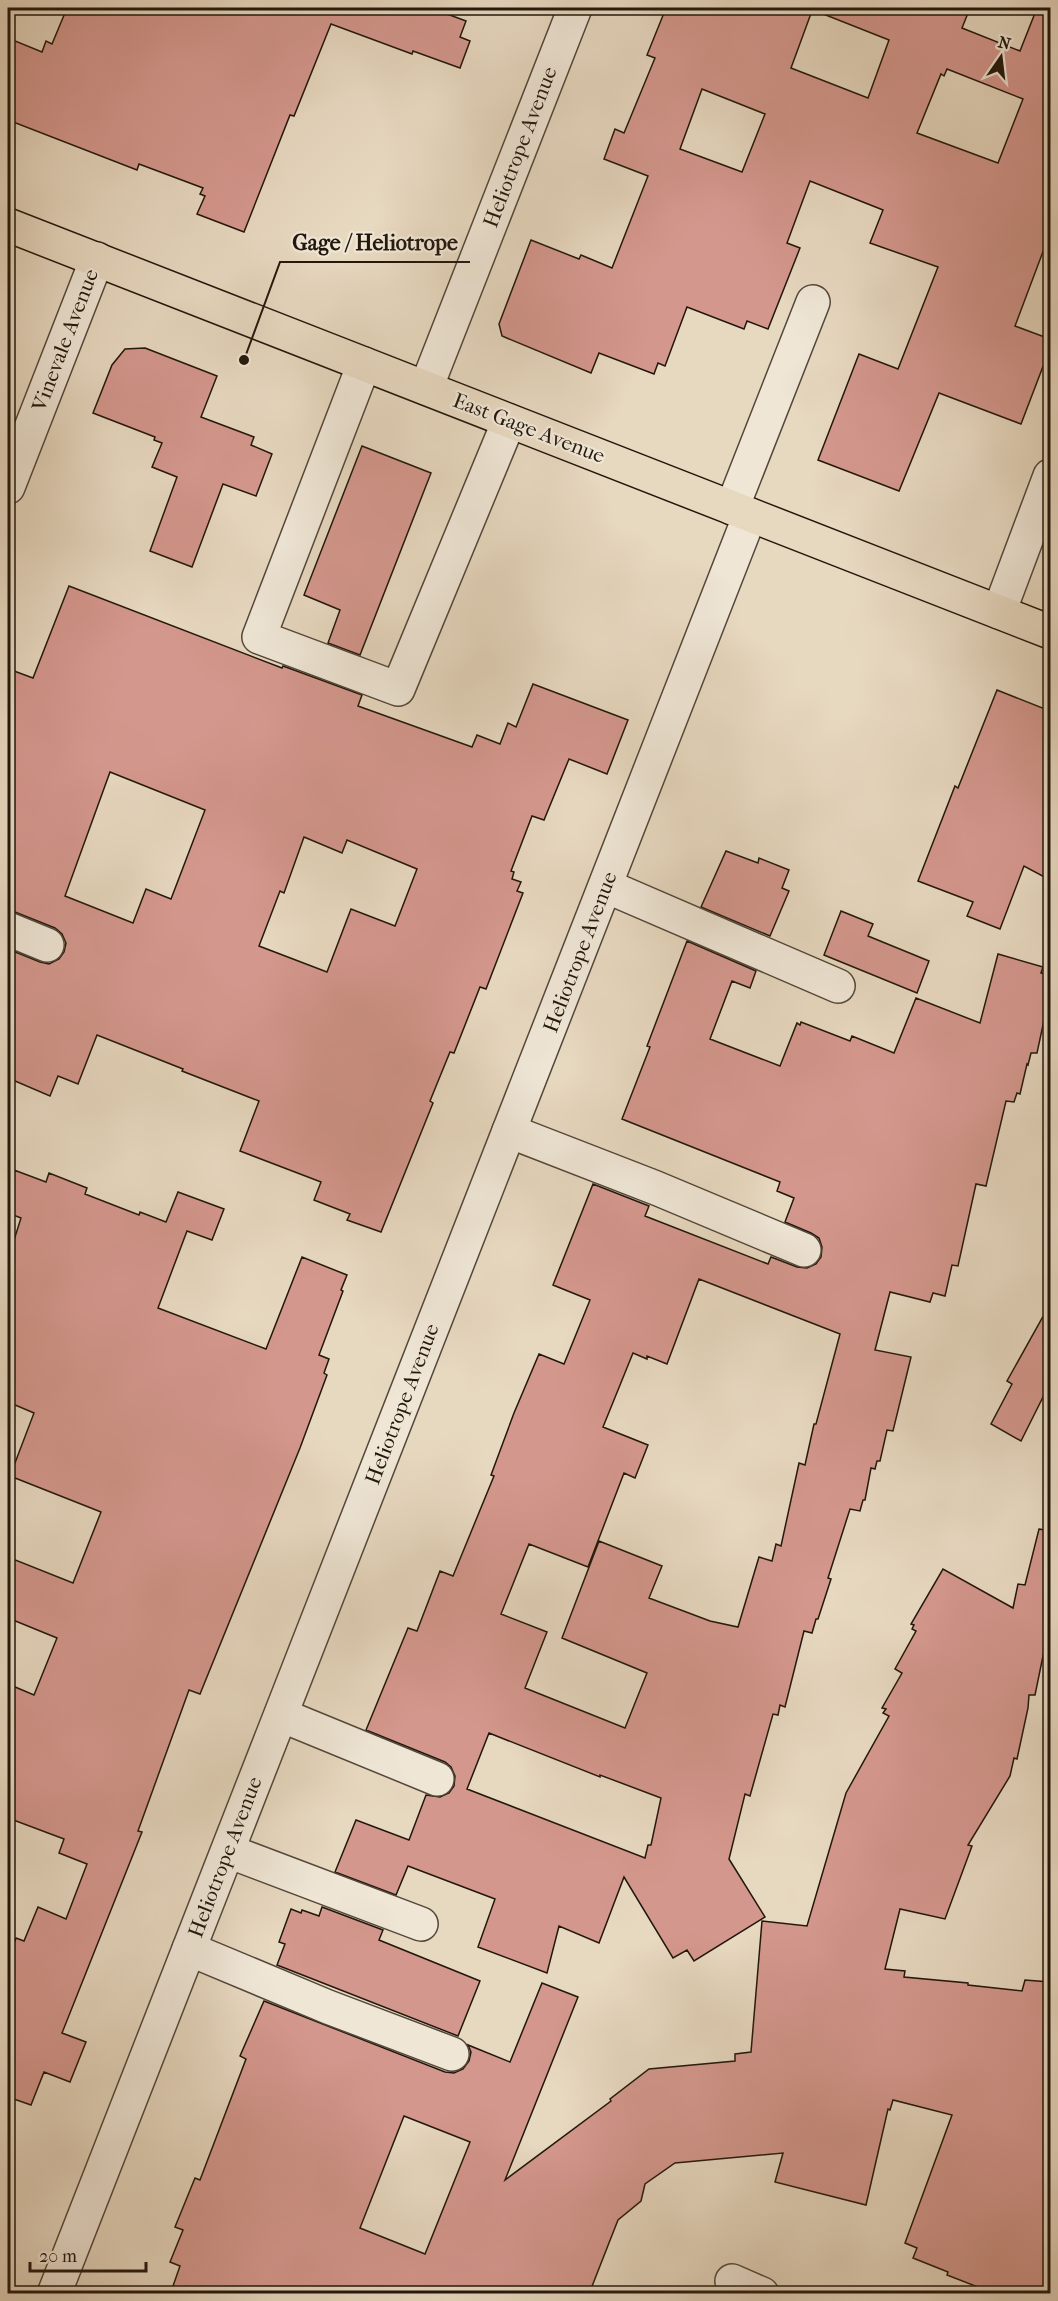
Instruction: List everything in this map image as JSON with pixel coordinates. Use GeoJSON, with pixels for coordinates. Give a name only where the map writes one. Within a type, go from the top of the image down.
{"type":"FeatureCollection","features":[{"type":"Feature","properties":{"kind":"main road","name":"East Gage Avenue"},"geometry":{"type":"LineString","coordinates":[[8,225],[1050,632]]}},
{"type":"Feature","properties":{"kind":"street","name":"Heliotrope Avenue"},"geometry":{"type":"LineString","coordinates":[[426,388],[575,8]]}},
{"type":"Feature","properties":{"kind":"street","name":"Vinevale Avenue"},"geometry":{"type":"LineString","coordinates":[[8,487],[97,260]]}},
{"type":"Feature","properties":{"kind":"street","name":"Heliotrope Avenue"},"geometry":{"type":"LineString","coordinates":[[54,2294],[606,886],[741,511],[813,302]]}},
{"type":"Feature","properties":{"kind":"street"},"geometry":{"type":"LineString","coordinates":[[364,364],[259,637],[398,689],[509,421]]}},
{"type":"Feature","properties":{"kind":"street"},"geometry":{"type":"LineString","coordinates":[[999,612],[1050,476]]}},
{"type":"Feature","properties":{"kind":"street"},"geometry":{"type":"LineString","coordinates":[[606,886],[838,986]]}},
{"type":"Feature","properties":{"kind":"street"},"geometry":{"type":"LineString","coordinates":[[8,929],[47,945]]}},
{"type":"Feature","properties":{"kind":"street"},"geometry":{"type":"LineString","coordinates":[[509,1131],[656,1188],[804,1250]]}},
{"type":"Feature","properties":{"kind":"street"},"geometry":{"type":"LineString","coordinates":[[281,1715],[437,1779]]}},
{"type":"Feature","properties":{"kind":"street"},"geometry":{"type":"LineString","coordinates":[[228,1851],[421,1924]]}},
{"type":"Feature","properties":{"kind":"street"},"geometry":{"type":"LineString","coordinates":[[189,1949],[328,2007],[452,2054]]}},
{"type":"Feature","properties":{"kind":"street"},"geometry":{"type":"LineString","coordinates":[[732,2281],[762,2294]]}},
{"type":"Feature","properties":{"kind":"building"},"geometry":{"type":"Polygon","coordinates":[[[67,8],[431,8],[466,21],[460,37],[470,41],[460,68],[413,51],[412,54],[331,24],[294,116],[290,115],[244,232],[197,214],[205,196],[200,194],[203,188],[139,164],[137,170],[8,120],[8,38],[42,52],[46,41],[52,44],[67,8]]]}},
{"type":"Feature","properties":{"kind":"building"},"geometry":{"type":"Polygon","coordinates":[[[666,8],[813,8],[970,8],[962,28],[1020,51],[1037,8],[1050,8],[1050,233],[1015,326],[1050,339],[1050,348],[1021,424],[939,393],[899,491],[818,460],[859,354],[898,369],[938,267],[870,243],[883,210],[810,181],[787,243],[800,248],[768,329],[747,321],[744,329],[687,307],[665,366],[658,363],[654,374],[599,353],[591,373],[502,336],[499,324],[531,240],[579,259],[581,255],[612,268],[648,176],[604,159],[615,129],[624,133],[655,58],[647,55],[666,8]],[[813,8],[791,68],[868,98],[889,40],[813,10],[813,8]],[[947,69],[944,76],[941,74],[917,133],[998,163],[1023,99],[947,69]],[[702,89],[680,149],[742,172],[765,114],[702,89]]]}},
{"type":"Feature","properties":{"kind":"building"},"geometry":{"type":"Polygon","coordinates":[[[145,348],[217,376],[201,417],[254,437],[251,445],[272,454],[256,496],[223,484],[192,567],[150,551],[177,477],[152,467],[162,443],[154,440],[155,437],[93,413],[112,365],[125,349],[145,348]]]}},
{"type":"Feature","properties":{"kind":"building"},"geometry":{"type":"Polygon","coordinates":[[[362,446],[431,473],[360,655],[328,643],[340,610],[304,595],[362,446]]]}},
{"type":"Feature","properties":{"kind":"building"},"geometry":{"type":"Polygon","coordinates":[[[69,586],[282,668],[283,666],[362,695],[358,706],[472,747],[477,735],[500,744],[508,723],[516,727],[533,684],[628,720],[607,774],[569,759],[544,820],[532,816],[511,871],[514,872],[512,879],[521,882],[517,891],[523,893],[486,989],[480,987],[454,1053],[450,1052],[430,1101],[433,1103],[381,1232],[347,1220],[350,1214],[314,1200],[321,1182],[240,1151],[259,1101],[182,1071],[183,1069],[97,1035],[78,1084],[58,1076],[50,1096],[8,1078],[8,949],[49,964],[59,959],[66,943],[62,934],[55,928],[8,911],[8,688],[14,671],[33,678],[69,586]],[[110,772],[65,896],[133,923],[146,889],[171,899],[205,810],[110,772]],[[304,837],[284,893],[280,891],[259,946],[327,972],[351,909],[395,926],[417,869],[347,840],[342,853],[304,837]]]}},
{"type":"Feature","properties":{"kind":"building"},"geometry":{"type":"Polygon","coordinates":[[[997,690],[1050,711],[1050,880],[1024,866],[1000,929],[967,916],[973,902],[918,881],[955,786],[958,788],[997,690]]]}},
{"type":"Feature","properties":{"kind":"building"},"geometry":{"type":"Polygon","coordinates":[[[726,851],[758,863],[759,858],[789,870],[782,888],[789,891],[770,936],[701,907],[726,851]]]}},
{"type":"Feature","properties":{"kind":"building"},"geometry":{"type":"Polygon","coordinates":[[[841,911],[873,924],[868,936],[929,961],[917,993],[824,955],[841,911]]]}},
{"type":"Feature","properties":{"kind":"building"},"geometry":{"type":"Polygon","coordinates":[[[687,941],[756,971],[750,988],[732,981],[710,1039],[780,1066],[797,1023],[800,1025],[801,1022],[850,1041],[852,1036],[894,1053],[916,998],[980,1023],[998,954],[1043,967],[1041,973],[1050,975],[1050,1012],[1046,1011],[1037,1053],[1031,1053],[1020,1094],[1017,1093],[1014,1102],[1006,1101],[986,1186],[976,1184],[958,1266],[952,1265],[945,1296],[933,1293],[930,1302],[890,1292],[875,1350],[911,1357],[893,1431],[887,1430],[880,1461],[877,1461],[875,1469],[871,1468],[865,1500],[863,1500],[860,1511],[850,1509],[828,1578],[831,1579],[818,1619],[816,1619],[812,1633],[804,1631],[785,1707],[780,1705],[778,1715],[773,1714],[750,1796],[745,1794],[729,1859],[765,1917],[694,1961],[687,1950],[673,1958],[624,1877],[599,1943],[559,1926],[547,1973],[478,1947],[495,1899],[408,1866],[396,1895],[335,1872],[356,1820],[409,1840],[426,1795],[440,1797],[449,1793],[454,1786],[455,1776],[451,1767],[445,1762],[366,1730],[408,1628],[417,1631],[440,1571],[453,1576],[494,1476],[491,1475],[539,1354],[564,1364],[590,1300],[553,1285],[593,1184],[649,1206],[645,1216],[768,1264],[771,1257],[797,1267],[807,1268],[816,1264],[821,1257],[822,1247],[819,1238],[785,1222],[794,1198],[777,1191],[780,1182],[622,1119],[650,1047],[647,1046],[687,941]],[[699,1279],[667,1364],[633,1353],[603,1427],[648,1445],[635,1478],[624,1473],[588,1567],[529,1544],[501,1614],[547,1632],[525,1688],[625,1728],[647,1673],[562,1638],[599,1541],[662,1566],[649,1598],[710,1621],[738,1627],[759,1557],[772,1561],[776,1544],[781,1546],[799,1463],[805,1465],[814,1424],[816,1424],[840,1334],[699,1279]],[[489,1733],[467,1789],[645,1858],[648,1845],[651,1845],[661,1798],[600,1775],[600,1777],[489,1733]]]}},
{"type":"Feature","properties":{"kind":"building"},"geometry":{"type":"Polygon","coordinates":[[[14,1170],[46,1182],[49,1173],[87,1188],[85,1194],[139,1215],[140,1212],[166,1222],[178,1192],[224,1209],[212,1240],[187,1231],[158,1308],[266,1349],[302,1257],[347,1275],[319,1355],[329,1359],[324,1373],[327,1375],[300,1448],[200,1694],[189,1690],[138,1831],[142,1832],[62,2033],[86,2042],[70,2082],[44,2072],[31,2105],[8,2097],[8,1960],[16,1938],[24,1941],[38,1907],[66,1919],[87,1864],[59,1853],[64,1839],[8,1818],[8,1684],[34,1695],[57,1638],[8,1618],[8,1557],[73,1583],[101,1512],[10,1476],[34,1413],[8,1402],[8,1259],[21,1218],[8,1213],[8,1187],[14,1170]]]}},
{"type":"Feature","properties":{"kind":"building"},"geometry":{"type":"Polygon","coordinates":[[[1050,1304],[1050,1383],[1021,1441],[991,1424],[1012,1384],[1007,1381],[1050,1304]]]}},
{"type":"Feature","properties":{"kind":"building"},"geometry":{"type":"Polygon","coordinates":[[[1039,1529],[1050,1531],[1050,1622],[1035,1695],[1029,1695],[1017,1759],[1014,1758],[1010,1776],[968,1845],[972,1846],[945,1919],[900,1909],[885,1969],[905,1971],[904,1977],[1022,1991],[1025,1980],[1050,1982],[1050,2294],[996,2294],[947,2275],[948,2272],[913,2258],[917,2248],[905,2243],[952,2115],[893,2100],[890,2110],[888,2109],[866,2205],[775,2182],[783,2153],[675,2163],[645,2184],[641,2201],[618,2220],[589,2294],[191,2294],[173,2286],[180,2266],[170,2262],[183,2230],[175,2227],[195,2178],[200,2180],[246,2059],[240,2056],[264,2001],[445,2072],[454,2073],[463,2069],[469,2061],[471,2052],[468,2045],[510,2062],[542,1983],[578,1997],[505,2180],[611,2101],[610,2099],[649,2069],[735,2061],[735,2054],[751,2052],[762,1921],[807,1926],[846,1793],[889,1716],[883,1713],[886,1709],[882,1708],[902,1673],[895,1669],[916,1631],[912,1629],[914,1625],[911,1624],[943,1569],[1013,1608],[1018,1584],[1025,1585],[1039,1529]],[[404,2116],[360,2228],[425,2254],[470,2142],[404,2116]]]}},
{"type":"Feature","properties":{"kind":"building"},"geometry":{"type":"Polygon","coordinates":[[[322,1907],[383,1930],[379,1940],[480,1981],[458,2036],[277,1965],[285,1944],[279,1942],[291,1909],[319,1916],[322,1907]]]}},
{"type":"Feature","properties":{"kind":"place","name":"Gage / Heliotrope"},"geometry":{"type":"Point","coordinates":[244,360]}}]}
